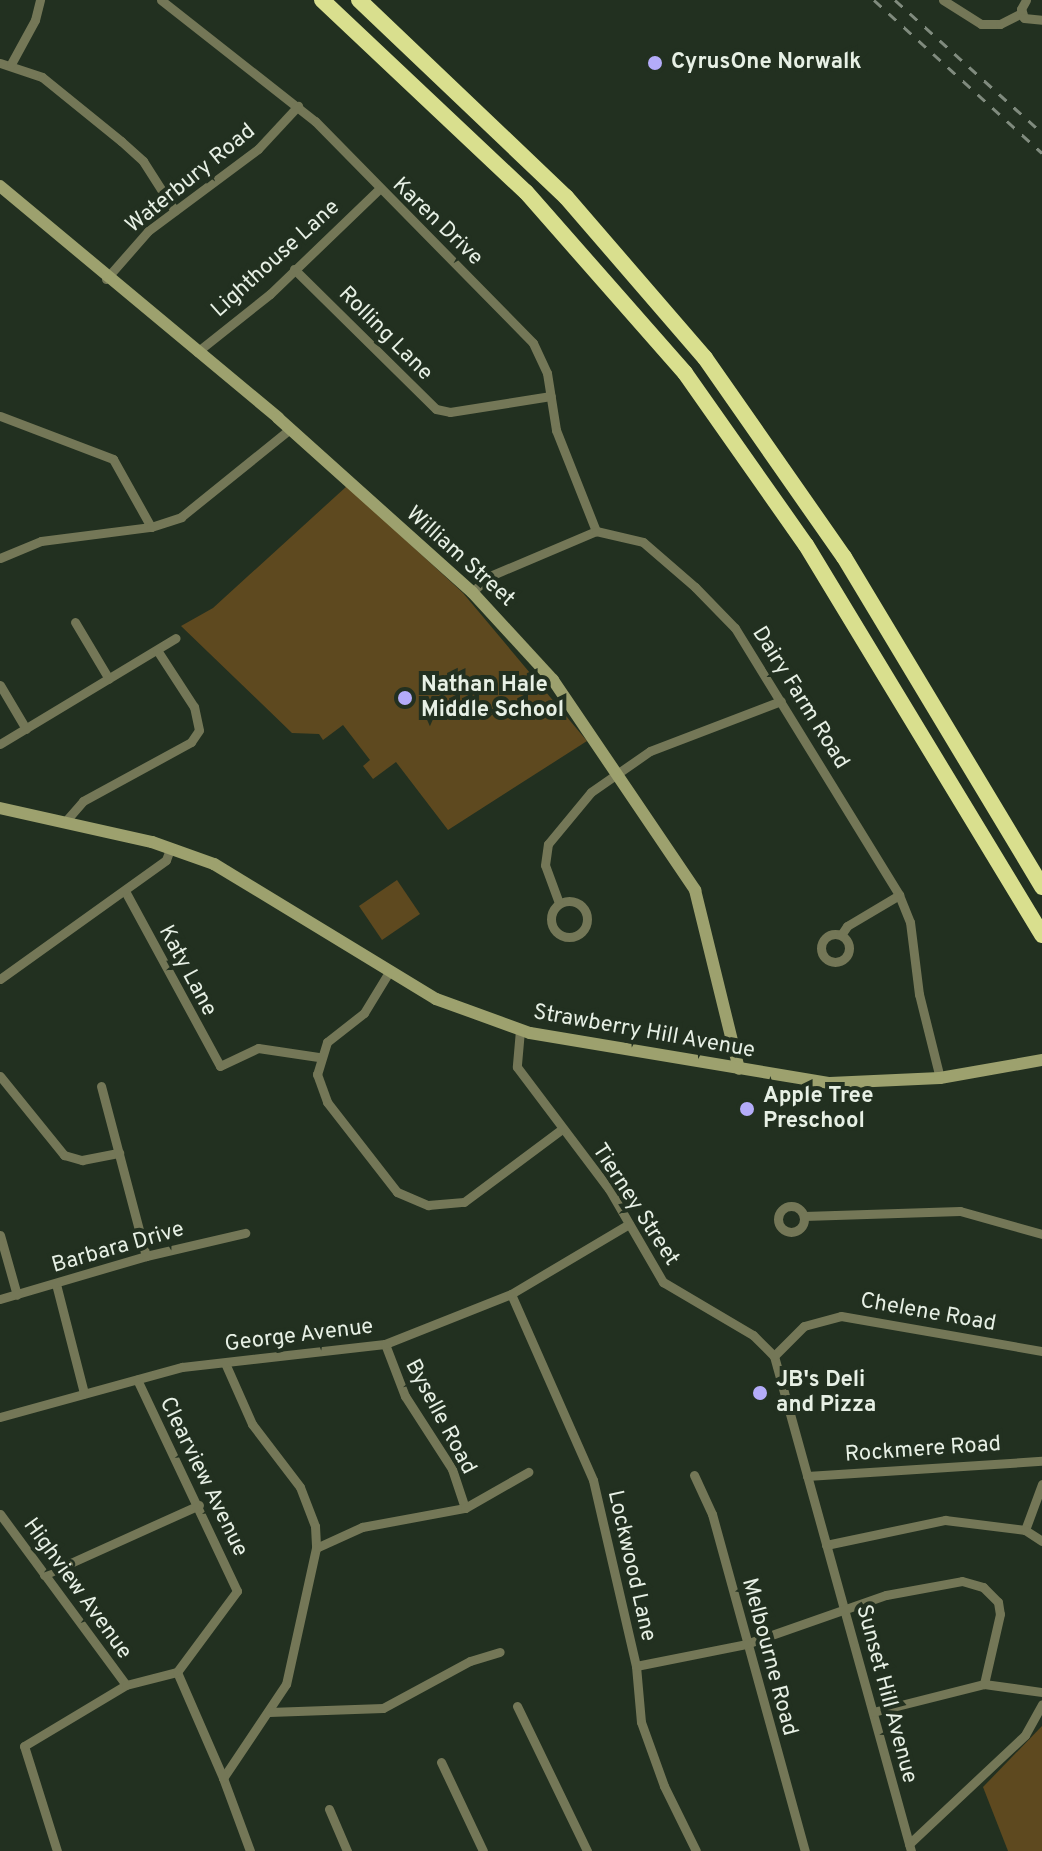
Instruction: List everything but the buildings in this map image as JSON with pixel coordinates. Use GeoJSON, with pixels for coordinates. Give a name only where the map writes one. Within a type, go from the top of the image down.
{"type":"FeatureCollection","features":[{"type":"Feature","properties":{"kind":"highway"},"geometry":{"type":"LineString","coordinates":[[322,0],[526,192],[685,373],[806,545],[1042,935]]}},
{"type":"Feature","properties":{"kind":"highway"},"geometry":{"type":"LineString","coordinates":[[359,0],[545,175],[705,358],[844,557],[1042,887]]}},
{"type":"Feature","properties":{"kind":"street"},"geometry":{"type":"LineString","coordinates":[[40,0],[35,20],[5,64],[42,77],[121,141],[143,161],[175,211]]}},
{"type":"Feature","properties":{"kind":"street","name":"Karen Drive"},"geometry":{"type":"LineString","coordinates":[[161,0],[298,106],[533,343],[551,396],[556,430],[596,531]]}},
{"type":"Feature","properties":{"kind":"street"},"geometry":{"type":"LineString","coordinates":[[943,0],[981,24],[1000,24],[1022,13],[1026,0]]}},
{"type":"Feature","properties":{"kind":"street"},"geometry":{"type":"LineString","coordinates":[[1022,13],[1030,22],[1042,20]]}},
{"type":"Feature","properties":{"kind":"street","name":"Waterbury Road"},"geometry":{"type":"LineString","coordinates":[[106,279],[148,231],[258,149],[298,106]]}},
{"type":"Feature","properties":{"kind":"street","name":"William Street"},"geometry":{"type":"LineString","coordinates":[[0,186],[106,279],[290,429],[472,592],[553,680],[620,772],[695,890],[739,1069]]}},
{"type":"Feature","properties":{"kind":"street","name":"Lighthouse Lane"},"geometry":{"type":"LineString","coordinates":[[197,352],[294,269],[378,190]]}},
{"type":"Feature","properties":{"kind":"street","name":"Rolling Lane"},"geometry":{"type":"LineString","coordinates":[[294,269],[436,409],[450,412],[551,396]]}},
{"type":"Feature","properties":{"kind":"street"},"geometry":{"type":"LineString","coordinates":[[0,416],[113,459],[151,527]]}},
{"type":"Feature","properties":{"kind":"street"},"geometry":{"type":"LineString","coordinates":[[0,558],[41,541],[151,527],[200,506],[290,429]]}},
{"type":"Feature","properties":{"kind":"street"},"geometry":{"type":"LineString","coordinates":[[472,592],[490,576],[596,531]]}},
{"type":"Feature","properties":{"kind":"street","name":"Dairy Farm Road"},"geometry":{"type":"LineString","coordinates":[[596,531],[643,542],[695,587],[735,628],[781,701],[899,895],[910,922],[919,994],[940,1078]]}},
{"type":"Feature","properties":{"kind":"street"},"geometry":{"type":"LineString","coordinates":[[75,622],[109,679]]}},
{"type":"Feature","properties":{"kind":"street"},"geometry":{"type":"LineString","coordinates":[[0,744],[176,638]]}},
{"type":"Feature","properties":{"kind":"street"},"geometry":{"type":"LineString","coordinates":[[64,823],[83,801],[191,742],[199,730],[194,707],[157,650]]}},
{"type":"Feature","properties":{"kind":"street"},"geometry":{"type":"LineString","coordinates":[[0,685],[26,729]]}},
{"type":"Feature","properties":{"kind":"street"},"geometry":{"type":"LineString","coordinates":[[559,903],[545,865],[548,844],[591,792],[684,735],[781,701]]}},
{"type":"Feature","properties":{"kind":"street","name":"Strawberry Hill Avenue"},"geometry":{"type":"LineString","coordinates":[[0,808],[170,849],[245,880],[436,999],[520,1030],[830,1083],[940,1078],[1042,1060]]}},
{"type":"Feature","properties":{"kind":"street"},"geometry":{"type":"LineString","coordinates":[[0,979],[166,860],[170,849]]}},
{"type":"Feature","properties":{"kind":"street","name":"Katy Lane"},"geometry":{"type":"LineString","coordinates":[[125,891],[220,1066],[258,1048],[318,1057]]}},
{"type":"Feature","properties":{"kind":"street"},"geometry":{"type":"LineString","coordinates":[[841,935],[847,926],[899,895]]}},
{"type":"Feature","properties":{"kind":"street"},"geometry":{"type":"LineString","coordinates":[[389,972],[364,1013],[333,1035],[318,1057],[319,1089],[397,1192],[410,1200],[447,1205],[464,1202],[562,1129]]}},
{"type":"Feature","properties":{"kind":"street","name":"Tierney Street"},"geometry":{"type":"LineString","coordinates":[[520,1030],[517,1067],[629,1224],[663,1282],[753,1335],[774,1356]]}},
{"type":"Feature","properties":{"kind":"street"},"geometry":{"type":"LineString","coordinates":[[0,1076],[64,1155],[82,1160],[119,1153]]}},
{"type":"Feature","properties":{"kind":"street"},"geometry":{"type":"LineString","coordinates":[[101,1086],[146,1256]]}},
{"type":"Feature","properties":{"kind":"street"},"geometry":{"type":"LineString","coordinates":[[804,1216],[960,1211],[1042,1234]]}},
{"type":"Feature","properties":{"kind":"street","name":"George Avenue"},"geometry":{"type":"LineString","coordinates":[[0,1417],[137,1379],[225,1363],[385,1344],[511,1294],[629,1224]]}},
{"type":"Feature","properties":{"kind":"street","name":"Barbara Drive"},"geometry":{"type":"LineString","coordinates":[[0,1299],[146,1256],[245,1233]]}},
{"type":"Feature","properties":{"kind":"street"},"geometry":{"type":"LineString","coordinates":[[0,1235],[17,1295]]}},
{"type":"Feature","properties":{"kind":"street"},"geometry":{"type":"LineString","coordinates":[[56,1284],[84,1393]]}},
{"type":"Feature","properties":{"kind":"street","name":"Lockwood Lane"},"geometry":{"type":"LineString","coordinates":[[511,1294],[593,1480],[636,1666],[641,1722],[651,1754],[696,1851]]}},
{"type":"Feature","properties":{"kind":"street","name":"Chelene Road"},"geometry":{"type":"LineString","coordinates":[[774,1356],[804,1326],[841,1316],[1042,1351]]}},
{"type":"Feature","properties":{"kind":"street","name":"Byselle Road"},"geometry":{"type":"LineString","coordinates":[[385,1344],[405,1396],[452,1469],[465,1508]]}},
{"type":"Feature","properties":{"kind":"street"},"geometry":{"type":"LineString","coordinates":[[774,1356],[826,1545],[945,1520],[1025,1530],[1042,1541]]}},
{"type":"Feature","properties":{"kind":"street"},"geometry":{"type":"LineString","coordinates":[[223,1778],[269,1712],[294,1663],[316,1548],[315,1526],[300,1487],[252,1424],[225,1363]]}},
{"type":"Feature","properties":{"kind":"street","name":"Clearview Avenue"},"geometry":{"type":"LineString","coordinates":[[137,1379],[237,1591],[177,1672]]}},
{"type":"Feature","properties":{"kind":"street","name":"Rockmere Road"},"geometry":{"type":"LineString","coordinates":[[807,1476],[1042,1461]]}},
{"type":"Feature","properties":{"kind":"street"},"geometry":{"type":"LineString","coordinates":[[316,1548],[362,1527],[465,1508],[528,1472]]}},
{"type":"Feature","properties":{"kind":"street","name":"Melbourne Road"},"geometry":{"type":"LineString","coordinates":[[694,1475],[712,1514],[805,1851]]}},
{"type":"Feature","properties":{"kind":"street"},"geometry":{"type":"LineString","coordinates":[[1025,1530],[1042,1484]]}},
{"type":"Feature","properties":{"kind":"street"},"geometry":{"type":"LineString","coordinates":[[44,1575],[199,1505]]}},
{"type":"Feature","properties":{"kind":"street","name":"Highview Avenue"},"geometry":{"type":"LineString","coordinates":[[0,1514],[126,1685]]}},
{"type":"Feature","properties":{"kind":"street","name":"Sunset Hill Avenue"},"geometry":{"type":"LineString","coordinates":[[826,1545],[910,1848]]}},
{"type":"Feature","properties":{"kind":"street"},"geometry":{"type":"LineString","coordinates":[[636,1666],[746,1644],[843,1608],[942,1583],[983,1587],[998,1602],[1000,1614],[984,1684]]}},
{"type":"Feature","properties":{"kind":"street"},"geometry":{"type":"LineString","coordinates":[[269,1712],[383,1708],[470,1661],[500,1652]]}},
{"type":"Feature","properties":{"kind":"street"},"geometry":{"type":"LineString","coordinates":[[57,1851],[24,1746],[126,1685],[177,1672],[223,1778],[250,1851]]}},
{"type":"Feature","properties":{"kind":"street"},"geometry":{"type":"LineString","coordinates":[[873,1712],[984,1684],[1042,1692]]}},
{"type":"Feature","properties":{"kind":"street"},"geometry":{"type":"LineString","coordinates":[[910,1848],[1025,1735],[1042,1704]]}},
{"type":"Feature","properties":{"kind":"street"},"geometry":{"type":"LineString","coordinates":[[517,1706],[587,1851]]}},
{"type":"Feature","properties":{"kind":"street"},"geometry":{"type":"LineString","coordinates":[[441,1762],[483,1851]]}},
{"type":"Feature","properties":{"kind":"street"},"geometry":{"type":"LineString","coordinates":[[329,1809],[347,1851]]}},
{"type":"Feature","properties":{"kind":"shaded area","name":"Nathan Hale Middle School"},"geometry":{"type":"Polygon","coordinates":[[[347,486],[463,593],[587,741],[448,830],[396,762],[373,779],[363,766],[370,760],[343,725],[323,740],[319,734],[292,733],[181,626],[213,608],[347,486]]]}},
{"type":"Feature","properties":{"kind":"shaded area"},"geometry":{"type":"Polygon","coordinates":[[[397,880],[420,914],[382,940],[359,906],[397,880]]]}},
{"type":"Feature","properties":{"kind":"shaded area"},"geometry":{"type":"Polygon","coordinates":[[[1042,1726],[1042,1851],[1008,1851],[983,1787],[1042,1726]]]}},
{"type":"Feature","properties":{"kind":"railway"},"geometry":{"type":"LineString","coordinates":[[874,0],[1042,153]]}},
{"type":"Feature","properties":{"kind":"railway"},"geometry":{"type":"LineString","coordinates":[[895,0],[1042,133]]}},
{"type":"Feature","properties":{"kind":"place","name":"CyrusOne Norwalk"},"geometry":{"type":"Point","coordinates":[655,63]}},
{"type":"Feature","properties":{"kind":"place","name":"Nathan Hale Middle School"},"geometry":{"type":"Point","coordinates":[405,698]}},
{"type":"Feature","properties":{"kind":"place","name":"Apple Tree Preschool"},"geometry":{"type":"Point","coordinates":[747,1109]}},
{"type":"Feature","properties":{"kind":"place","name":"JB's Deli and Pizza"},"geometry":{"type":"Point","coordinates":[760,1393]}}]}
